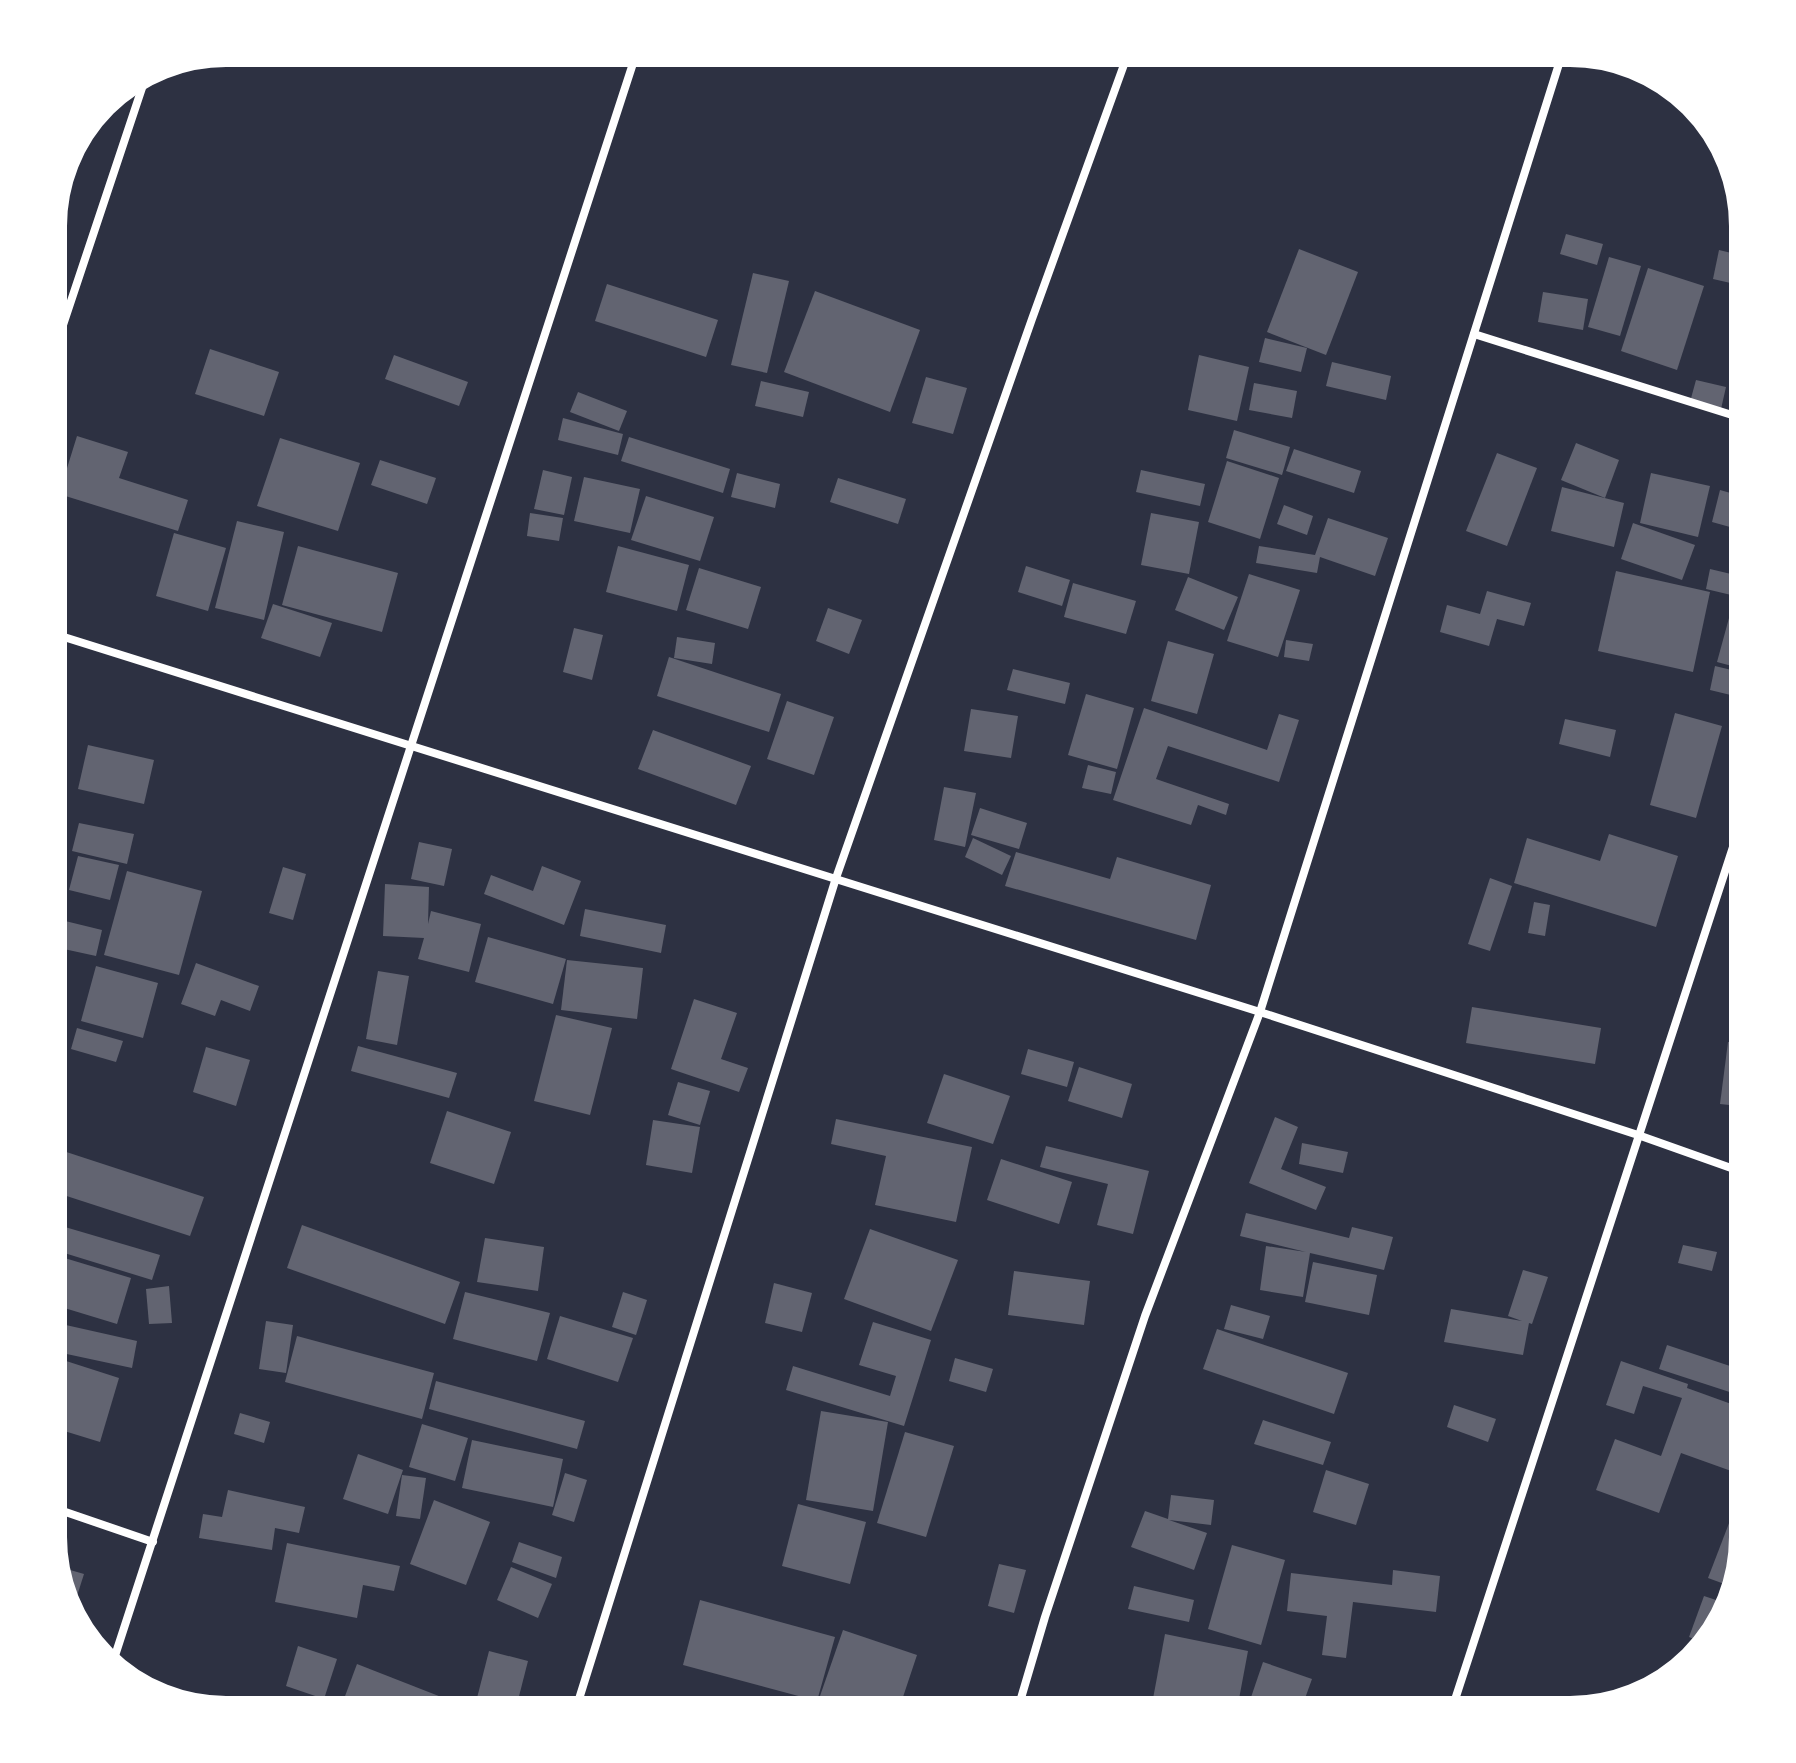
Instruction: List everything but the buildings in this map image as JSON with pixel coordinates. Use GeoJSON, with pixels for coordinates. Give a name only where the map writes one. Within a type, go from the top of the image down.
{"type":"FeatureCollection","features":[{"type":"Feature","properties":{"kind":"street"},"geometry":{"type":"LineString","coordinates":[[115,1657],[633,62]]}},
{"type":"Feature","properties":{"kind":"street"},"geometry":{"type":"LineString","coordinates":[[578,1701],[836,878],[1125,62]]}},
{"type":"Feature","properties":{"kind":"street"},"geometry":{"type":"LineString","coordinates":[[1020,1701],[1145,1316],[1260,1012],[1560,62]]}},
{"type":"Feature","properties":{"kind":"street"},"geometry":{"type":"LineString","coordinates":[[62,328],[143,85]]}},
{"type":"Feature","properties":{"kind":"street"},"geometry":{"type":"LineString","coordinates":[[1474,334],[1734,416]]}},
{"type":"Feature","properties":{"kind":"street"},"geometry":{"type":"LineString","coordinates":[[62,636],[1260,1012],[1734,1169]]}},
{"type":"Feature","properties":{"kind":"street"},"geometry":{"type":"LineString","coordinates":[[1455,1701],[1734,844]]}},
{"type":"Feature","properties":{"kind":"street"},"geometry":{"type":"LineString","coordinates":[[62,1511],[153,1542]]}}]}
